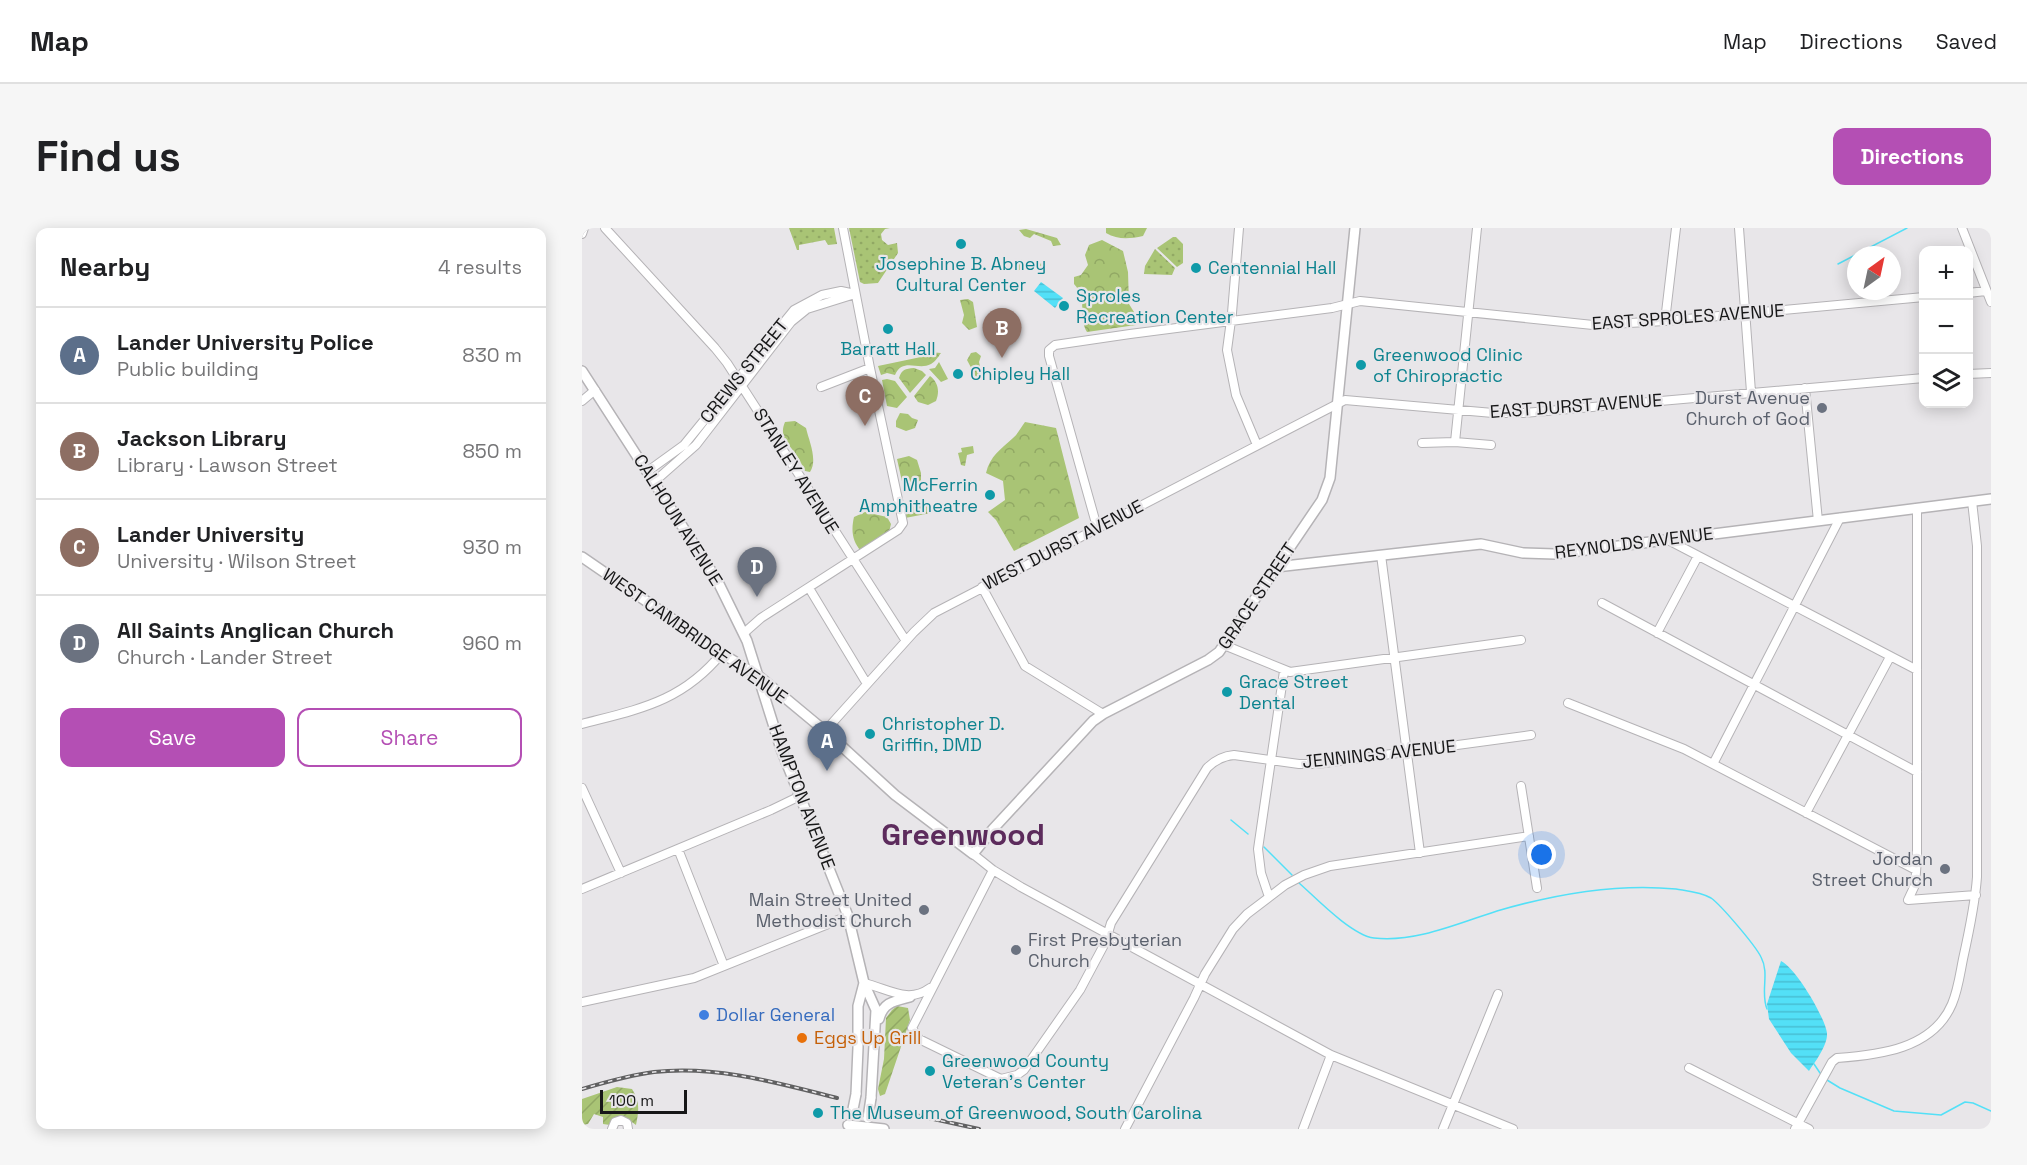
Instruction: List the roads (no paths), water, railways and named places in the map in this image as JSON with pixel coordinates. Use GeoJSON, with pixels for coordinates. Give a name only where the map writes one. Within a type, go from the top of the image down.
{"type":"FeatureCollection","features":[{"type":"Feature","properties":{"kind":"main road","name":"GRACE STREET"},"geometry":{"type":"LineString","coordinates":[[973,854],[1093,721],[1219,652],[1327,490],[1355,228]]}},
{"type":"Feature","properties":{"kind":"main road","name":"CALHOUN AVENUE"},"geometry":{"type":"LineString","coordinates":[[582,371],[717,580],[744,633],[760,677]]}},
{"type":"Feature","properties":{"kind":"main road","name":"REYNOLDS AVENUE"},"geometry":{"type":"LineString","coordinates":[[1276,567],[1481,544],[1523,553],[1546,554],[1991,499]]}},
{"type":"Feature","properties":{"kind":"main road","name":"WEST CAMBRIDGE AVENUE"},"geometry":{"type":"LineString","coordinates":[[582,557],[722,654],[760,677],[904,802],[973,854]]}},
{"type":"Feature","properties":{"kind":"main road","name":"HAMPTON AVENUE"},"geometry":{"type":"LineString","coordinates":[[760,677],[771,720],[848,916],[864,983]]}},
{"type":"Feature","properties":{"kind":"main road"},"geometry":{"type":"LineString","coordinates":[[864,983],[876,1010],[871,1098],[867,1125]]}},
{"type":"Feature","properties":{"kind":"main road"},"geometry":{"type":"LineString","coordinates":[[864,983],[858,1006],[856,1094],[848,1127],[867,1125],[884,1129]]}},
{"type":"Feature","properties":{"kind":"main road"},"geometry":{"type":"LineString","coordinates":[[874,1032],[881,1010],[891,1002],[910,997]]}},
{"type":"Feature","properties":{"kind":"street"},"geometry":{"type":"LineString","coordinates":[[582,234],[584,228]]}},
{"type":"Feature","properties":{"kind":"street","name":"STANLEY AVENUE"},"geometry":{"type":"LineString","coordinates":[[605,228],[715,348],[906,641]]}},
{"type":"Feature","properties":{"kind":"street"},"geometry":{"type":"LineString","coordinates":[[744,633],[761,618],[898,530],[903,523],[843,228]]}},
{"type":"Feature","properties":{"kind":"street"},"geometry":{"type":"LineString","coordinates":[[1239,228],[1227,350],[1232,384],[1257,445]]}},
{"type":"Feature","properties":{"kind":"street"},"geometry":{"type":"LineString","coordinates":[[1455,442],[1477,228]]}},
{"type":"Feature","properties":{"kind":"street"},"geometry":{"type":"LineString","coordinates":[[1665,321],[1676,228]]}},
{"type":"Feature","properties":{"kind":"street"},"geometry":{"type":"LineString","coordinates":[[1739,228],[1751,392]]}},
{"type":"Feature","properties":{"kind":"street"},"geometry":{"type":"LineString","coordinates":[[1962,228],[1991,302]]}},
{"type":"Feature","properties":{"kind":"street","name":"CREWS STREET"},"geometry":{"type":"LineString","coordinates":[[654,482],[696,445],[739,382],[794,310],[822,295],[841,291],[855,294]]}},
{"type":"Feature","properties":{"kind":"street"},"geometry":{"type":"LineString","coordinates":[[1973,292],[1986,291]]}},
{"type":"Feature","properties":{"kind":"street","name":"EAST SPROLES AVENUE"},"geometry":{"type":"LineString","coordinates":[[1097,527],[1049,356],[1050,348],[1055,345],[1230,322],[1346,305],[1359,301],[1581,325],[1616,325],[1919,297]]}},
{"type":"Feature","properties":{"kind":"street"},"geometry":{"type":"LineString","coordinates":[[821,387],[870,368]]}},
{"type":"Feature","properties":{"kind":"street"},"geometry":{"type":"LineString","coordinates":[[1973,375],[1991,373]]}},
{"type":"Feature","properties":{"kind":"street","name":"EAST DURST AVENUE"},"geometry":{"type":"LineString","coordinates":[[1337,404],[1352,400],[1493,413],[1534,412],[1919,378]]}},
{"type":"Feature","properties":{"kind":"street","name":"CREWS STREET"},"geometry":{"type":"LineString","coordinates":[[648,471],[684,445],[739,382]]}},
{"type":"Feature","properties":{"kind":"street"},"geometry":{"type":"LineString","coordinates":[[1805,388],[1818,520]]}},
{"type":"Feature","properties":{"kind":"street"},"geometry":{"type":"LineString","coordinates":[[582,401],[595,390]]}},
{"type":"Feature","properties":{"kind":"street","name":"WEST DURST AVENUE"},"geometry":{"type":"LineString","coordinates":[[825,732],[933,613],[1337,404]]}},
{"type":"Feature","properties":{"kind":"street"},"geometry":{"type":"LineString","coordinates":[[1422,443],[1455,442],[1491,445]]}},
{"type":"Feature","properties":{"kind":"street"},"geometry":{"type":"LineString","coordinates":[[1796,1126],[1828,1067],[1837,1058],[1906,1047],[1925,1037],[1940,1023],[1949,1011],[1955,996],[1976,894],[1977,546],[1972,501]]}},
{"type":"Feature","properties":{"kind":"street"},"geometry":{"type":"LineString","coordinates":[[1917,508],[1916,870],[1915,885],[1908,900],[1976,894]]}},
{"type":"Feature","properties":{"kind":"street"},"geometry":{"type":"LineString","coordinates":[[1713,764],[1840,518]]}},
{"type":"Feature","properties":{"kind":"street"},"geometry":{"type":"LineString","coordinates":[[1667,539],[1917,670]]}},
{"type":"Feature","properties":{"kind":"street"},"geometry":{"type":"LineString","coordinates":[[1381,555],[1420,853]]}},
{"type":"Feature","properties":{"kind":"street"},"geometry":{"type":"LineString","coordinates":[[1657,633],[1698,556]]}},
{"type":"Feature","properties":{"kind":"street"},"geometry":{"type":"LineString","coordinates":[[982,587],[1025,666],[1103,714]]}},
{"type":"Feature","properties":{"kind":"street"},"geometry":{"type":"LineString","coordinates":[[809,588],[867,684]]}},
{"type":"Feature","properties":{"kind":"street"},"geometry":{"type":"LineString","coordinates":[[1602,603],[1917,772]]}},
{"type":"Feature","properties":{"kind":"street"},"geometry":{"type":"LineString","coordinates":[[1224,645],[1290,672],[1521,640]]}},
{"type":"Feature","properties":{"kind":"street"},"geometry":{"type":"LineString","coordinates":[[582,724],[662,701],[688,684],[722,654]]}},
{"type":"Feature","properties":{"kind":"street"},"geometry":{"type":"LineString","coordinates":[[1806,813],[1890,657]]}},
{"type":"Feature","properties":{"kind":"street"},"geometry":{"type":"LineString","coordinates":[[1269,897],[1261,873],[1258,849],[1284,671]]}},
{"type":"Feature","properties":{"kind":"street"},"geometry":{"type":"LineString","coordinates":[[1568,703],[1673,744],[1916,870]]}},
{"type":"Feature","properties":{"kind":"street","name":"JENNINGS AVENUE"},"geometry":{"type":"LineString","coordinates":[[933,986],[912,1028],[919,1039],[997,1079],[1017,1075],[1029,1064],[1080,990],[1105,943],[1111,923],[1209,766],[1218,759],[1231,756],[1317,764],[1532,735]]}},
{"type":"Feature","properties":{"kind":"street"},"geometry":{"type":"LineString","coordinates":[[1521,786],[1537,888]]}},
{"type":"Feature","properties":{"kind":"street"},"geometry":{"type":"LineString","coordinates":[[582,788],[584,797],[621,873]]}},
{"type":"Feature","properties":{"kind":"street"},"geometry":{"type":"LineString","coordinates":[[582,889],[800,796]]}},
{"type":"Feature","properties":{"kind":"street"},"geometry":{"type":"LineString","coordinates":[[1125,1129],[1200,984],[1233,929],[1247,914],[1269,897],[1293,880],[1321,868],[1529,836]]}},
{"type":"Feature","properties":{"kind":"street"},"geometry":{"type":"LineString","coordinates":[[678,849],[724,966]]}},
{"type":"Feature","properties":{"kind":"street"},"geometry":{"type":"LineString","coordinates":[[973,854],[993,870],[1331,1055],[1513,1129]]}},
{"type":"Feature","properties":{"kind":"street"},"geometry":{"type":"LineString","coordinates":[[864,983],[910,997],[921,995],[933,986],[993,870]]}},
{"type":"Feature","properties":{"kind":"street"},"geometry":{"type":"LineString","coordinates":[[582,1002],[680,983],[848,916]]}},
{"type":"Feature","properties":{"kind":"street"},"geometry":{"type":"LineString","coordinates":[[1443,1129],[1498,994]]}},
{"type":"Feature","properties":{"kind":"street"},"geometry":{"type":"LineString","coordinates":[[1303,1129],[1331,1055]]}},
{"type":"Feature","properties":{"kind":"street"},"geometry":{"type":"LineString","coordinates":[[1689,1068],[1796,1126],[1809,1129]]}},
{"type":"Feature","properties":{"kind":"street"},"geometry":{"type":"LineString","coordinates":[[612,1129],[615,1122],[621,1120],[627,1123],[628,1129]]}},
{"type":"Feature","properties":{"kind":"water"},"geometry":{"type":"Polygon","coordinates":[[[1041,282],[1063,298],[1055,308],[1034,291],[1041,282]]]}},
{"type":"Feature","properties":{"kind":"water"},"geometry":{"type":"Polygon","coordinates":[[[1781,961],[1794,973],[1808,993],[1821,1016],[1827,1033],[1823,1048],[1809,1071],[1791,1053],[1769,1019],[1767,1004],[1781,961]]]}},
{"type":"Feature","properties":{"kind":"waterway"},"geometry":{"type":"LineString","coordinates":[[1838,264],[1907,228]]}},
{"type":"Feature","properties":{"kind":"waterway"},"geometry":{"type":"LineString","coordinates":[[1231,820],[1248,834]]}},
{"type":"Feature","properties":{"kind":"waterway"},"geometry":{"type":"LineString","coordinates":[[1264,847],[1292,875]]}},
{"type":"Feature","properties":{"kind":"waterway"},"geometry":{"type":"LineString","coordinates":[[1298,882],[1355,930],[1374,938],[1389,939],[1421,935],[1519,905],[1586,891],[1653,888],[1699,893],[1711,898],[1722,908],[1758,951],[1764,963],[1764,996],[1767,1009]]}},
{"type":"Feature","properties":{"kind":"waterway"},"geometry":{"type":"LineString","coordinates":[[1814,1064],[1820,1073]]}},
{"type":"Feature","properties":{"kind":"waterway"},"geometry":{"type":"LineString","coordinates":[[1827,1080],[1840,1088],[1894,1111],[1941,1115],[1965,1102],[1991,1111]]}},
{"type":"Feature","properties":{"kind":"railway"},"geometry":{"type":"LineString","coordinates":[[582,1089],[645,1073],[677,1070],[747,1077],[837,1098]]}},
{"type":"Feature","properties":{"kind":"railway"},"geometry":{"type":"LineString","coordinates":[[897,1111],[979,1129]]}},
{"type":"Feature","properties":{"kind":"place","name":"Josephine B. Abney Cultural Center"},"geometry":{"type":"Point","coordinates":[961,244]}},
{"type":"Feature","properties":{"kind":"place","name":"Centennial Hall"},"geometry":{"type":"Point","coordinates":[1196,268]}},
{"type":"Feature","properties":{"kind":"place","name":"Sproles Recreation Center"},"geometry":{"type":"Point","coordinates":[1064,306]}},
{"type":"Feature","properties":{"kind":"place","name":"Barratt Hall"},"geometry":{"type":"Point","coordinates":[888,329]}},
{"type":"Feature","properties":{"kind":"place","name":"Jackson Library"},"geometry":{"type":"Point","coordinates":[1002,358]}},
{"type":"Feature","properties":{"kind":"place","name":"Greenwood Clinic of Chiropractic"},"geometry":{"type":"Point","coordinates":[1361,365]}},
{"type":"Feature","properties":{"kind":"place","name":"Chipley Hall"},"geometry":{"type":"Point","coordinates":[958,374]}},
{"type":"Feature","properties":{"kind":"place","name":"Durst Avenue Church of God"},"geometry":{"type":"Point","coordinates":[1822,408]}},
{"type":"Feature","properties":{"kind":"place","name":"Lander University"},"geometry":{"type":"Point","coordinates":[865,426]}},
{"type":"Feature","properties":{"kind":"place","name":"McFerrin Amphitheatre"},"geometry":{"type":"Point","coordinates":[990,495]}},
{"type":"Feature","properties":{"kind":"place","name":"All Saints Anglican Church"},"geometry":{"type":"Point","coordinates":[757,597]}},
{"type":"Feature","properties":{"kind":"place","name":"Grace Street Dental"},"geometry":{"type":"Point","coordinates":[1227,692]}},
{"type":"Feature","properties":{"kind":"place","name":"Christopher D. Griffin, DMD"},"geometry":{"type":"Point","coordinates":[870,734]}},
{"type":"Feature","properties":{"kind":"place","name":"Lander University Police"},"geometry":{"type":"Point","coordinates":[827,771]}},
{"type":"Feature","properties":{"kind":"place","name":"Jordan Street Church"},"geometry":{"type":"Point","coordinates":[1945,869]}},
{"type":"Feature","properties":{"kind":"place","name":"Main Street United Methodist Church"},"geometry":{"type":"Point","coordinates":[924,910]}},
{"type":"Feature","properties":{"kind":"place","name":"First Presbyterian Church"},"geometry":{"type":"Point","coordinates":[1016,950]}},
{"type":"Feature","properties":{"kind":"place","name":"Dollar General"},"geometry":{"type":"Point","coordinates":[704,1015]}},
{"type":"Feature","properties":{"kind":"place","name":"Eggs Up Grill"},"geometry":{"type":"Point","coordinates":[802,1038]}},
{"type":"Feature","properties":{"kind":"place","name":"Greenwood County Veteran's Center"},"geometry":{"type":"Point","coordinates":[930,1071]}},
{"type":"Feature","properties":{"kind":"place","name":"The Museum of Greenwood, South Carolina"},"geometry":{"type":"Point","coordinates":[818,1113]}},
{"type":"Feature","properties":{"kind":"district","name":"Greenwood"},"geometry":{"type":"Point","coordinates":[963,835]}}]}
